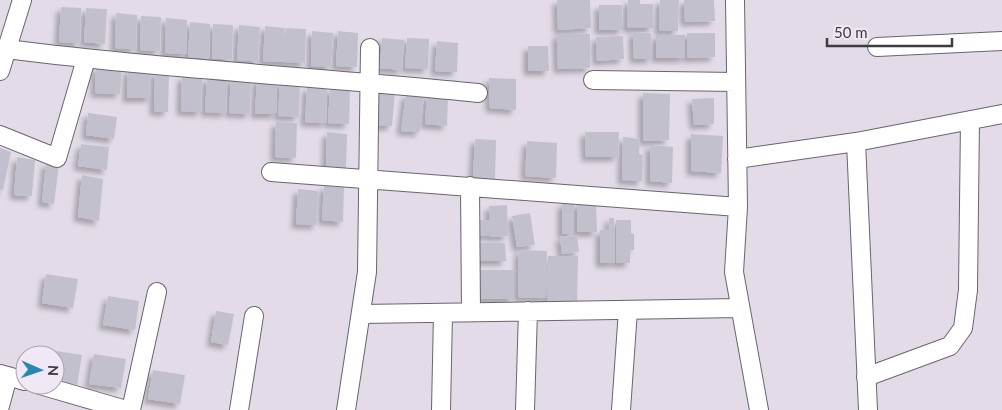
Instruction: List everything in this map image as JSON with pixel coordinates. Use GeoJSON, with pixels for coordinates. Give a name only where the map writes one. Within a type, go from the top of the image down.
{"type":"FeatureCollection","features":[{"type":"Feature","properties":{"kind":"street"},"geometry":{"type":"LineString","coordinates":[[0,71],[22,0]]}},
{"type":"Feature","properties":{"kind":"street"},"geometry":{"type":"LineString","coordinates":[[735,0],[738,207],[734,272],[759,410]]}},
{"type":"Feature","properties":{"kind":"street"},"geometry":{"type":"LineString","coordinates":[[877,47],[1002,41]]}},
{"type":"Feature","properties":{"kind":"street"},"geometry":{"type":"LineString","coordinates":[[346,410],[368,272],[370,48]]}},
{"type":"Feature","properties":{"kind":"street"},"geometry":{"type":"LineString","coordinates":[[7,49],[86,59],[369,82],[478,93]]}},
{"type":"Feature","properties":{"kind":"street"},"geometry":{"type":"LineString","coordinates":[[0,135],[58,158],[86,59]]}},
{"type":"Feature","properties":{"kind":"street"},"geometry":{"type":"LineString","coordinates":[[593,80],[736,82]]}},
{"type":"Feature","properties":{"kind":"street"},"geometry":{"type":"LineString","coordinates":[[737,159],[856,142],[1002,114]]}},
{"type":"Feature","properties":{"kind":"street"},"geometry":{"type":"LineString","coordinates":[[866,377],[950,346],[964,328],[968,290],[970,120]]}},
{"type":"Feature","properties":{"kind":"street"},"geometry":{"type":"LineString","coordinates":[[856,142],[868,410]]}},
{"type":"Feature","properties":{"kind":"street"},"geometry":{"type":"LineString","coordinates":[[271,172],[738,207]]}},
{"type":"Feature","properties":{"kind":"street"},"geometry":{"type":"LineString","coordinates":[[470,186],[472,312]]}},
{"type":"Feature","properties":{"kind":"street"},"geometry":{"type":"LineString","coordinates":[[131,410],[156,292]]}},
{"type":"Feature","properties":{"kind":"street"},"geometry":{"type":"LineString","coordinates":[[360,314],[740,308]]}},
{"type":"Feature","properties":{"kind":"street"},"geometry":{"type":"LineString","coordinates":[[621,410],[628,310]]}},
{"type":"Feature","properties":{"kind":"street"},"geometry":{"type":"LineString","coordinates":[[525,410],[528,311]]}},
{"type":"Feature","properties":{"kind":"street"},"geometry":{"type":"LineString","coordinates":[[441,410],[443,313]]}},
{"type":"Feature","properties":{"kind":"street"},"geometry":{"type":"LineString","coordinates":[[239,410],[254,316]]}},
{"type":"Feature","properties":{"kind":"street"},"geometry":{"type":"LineString","coordinates":[[0,406],[11,377]]}},
{"type":"Feature","properties":{"kind":"street"},"geometry":{"type":"LineString","coordinates":[[65,392],[126,410]]}},
{"type":"Feature","properties":{"kind":"building"},"geometry":{"type":"Polygon","coordinates":[[[557,0],[590,0],[591,28],[558,30],[557,0]]]}},
{"type":"Feature","properties":{"kind":"building"},"geometry":{"type":"Polygon","coordinates":[[[628,0],[640,0],[640,4],[653,4],[653,28],[627,28],[628,0]]]}},
{"type":"Feature","properties":{"kind":"building"},"geometry":{"type":"Polygon","coordinates":[[[660,0],[679,0],[678,31],[659,31],[660,0]]]}},
{"type":"Feature","properties":{"kind":"building"},"geometry":{"type":"Polygon","coordinates":[[[684,0],[714,0],[715,21],[685,22],[684,0]]]}},
{"type":"Feature","properties":{"kind":"building"},"geometry":{"type":"Polygon","coordinates":[[[599,5],[622,5],[623,30],[599,30],[599,5]]]}},
{"type":"Feature","properties":{"kind":"building"},"geometry":{"type":"Polygon","coordinates":[[[61,7],[81,8],[80,43],[59,42],[61,7]]]}},
{"type":"Feature","properties":{"kind":"building"},"geometry":{"type":"Polygon","coordinates":[[[86,8],[107,9],[105,44],[84,42],[86,8]]]}},
{"type":"Feature","properties":{"kind":"building"},"geometry":{"type":"Polygon","coordinates":[[[116,13],[137,15],[136,49],[115,48],[116,13]]]}},
{"type":"Feature","properties":{"kind":"building"},"geometry":{"type":"Polygon","coordinates":[[[141,16],[161,17],[160,51],[140,50],[141,16]]]}},
{"type":"Feature","properties":{"kind":"building"},"geometry":{"type":"Polygon","coordinates":[[[166,18],[187,20],[186,54],[165,53],[166,18]]]}},
{"type":"Feature","properties":{"kind":"building"},"geometry":{"type":"Polygon","coordinates":[[[190,22],[210,24],[209,58],[188,57],[190,22]]]}},
{"type":"Feature","properties":{"kind":"building"},"geometry":{"type":"Polygon","coordinates":[[[213,24],[233,25],[232,60],[212,58],[213,24]]]}},
{"type":"Feature","properties":{"kind":"building"},"geometry":{"type":"Polygon","coordinates":[[[239,25],[260,27],[258,61],[237,60],[239,25]]]}},
{"type":"Feature","properties":{"kind":"building"},"geometry":{"type":"Polygon","coordinates":[[[265,26],[285,28],[284,43],[286,28],[306,29],[305,63],[263,61],[265,26]]]}},
{"type":"Feature","properties":{"kind":"building"},"geometry":{"type":"Polygon","coordinates":[[[312,31],[333,33],[331,67],[311,66],[312,31]]]}},
{"type":"Feature","properties":{"kind":"building"},"geometry":{"type":"Polygon","coordinates":[[[338,31],[358,33],[357,67],[336,66],[338,31]]]}},
{"type":"Feature","properties":{"kind":"building"},"geometry":{"type":"Polygon","coordinates":[[[633,32],[651,33],[652,59],[634,59],[633,32]]]}},
{"type":"Feature","properties":{"kind":"building"},"geometry":{"type":"Polygon","coordinates":[[[687,33],[715,33],[715,57],[687,58],[687,33]]]}},
{"type":"Feature","properties":{"kind":"building"},"geometry":{"type":"Polygon","coordinates":[[[557,34],[590,34],[590,68],[558,69],[557,34]]]}},
{"type":"Feature","properties":{"kind":"building"},"geometry":{"type":"Polygon","coordinates":[[[656,35],[685,35],[685,58],[656,58],[656,35]]]}},
{"type":"Feature","properties":{"kind":"building"},"geometry":{"type":"Polygon","coordinates":[[[623,36],[624,59],[597,61],[596,37],[623,36]]]}},
{"type":"Feature","properties":{"kind":"building"},"geometry":{"type":"Polygon","coordinates":[[[382,38],[404,40],[402,70],[380,68],[382,38]]]}},
{"type":"Feature","properties":{"kind":"building"},"geometry":{"type":"Polygon","coordinates":[[[407,38],[429,39],[428,69],[405,68],[407,38]]]}},
{"type":"Feature","properties":{"kind":"building"},"geometry":{"type":"Polygon","coordinates":[[[437,41],[458,43],[457,72],[435,71],[437,41]]]}},
{"type":"Feature","properties":{"kind":"building"},"geometry":{"type":"Polygon","coordinates":[[[528,46],[548,46],[549,71],[528,71],[528,46]]]}},
{"type":"Feature","properties":{"kind":"building"},"geometry":{"type":"Polygon","coordinates":[[[96,67],[122,69],[120,94],[95,93],[96,67]]]}},
{"type":"Feature","properties":{"kind":"building"},"geometry":{"type":"Polygon","coordinates":[[[128,69],[151,70],[151,98],[127,98],[128,69]]]}},
{"type":"Feature","properties":{"kind":"building"},"geometry":{"type":"Polygon","coordinates":[[[155,71],[169,72],[168,112],[154,111],[155,71]]]}},
{"type":"Feature","properties":{"kind":"building"},"geometry":{"type":"Polygon","coordinates":[[[182,76],[202,78],[201,112],[181,111],[182,76]]]}},
{"type":"Feature","properties":{"kind":"building"},"geometry":{"type":"Polygon","coordinates":[[[207,77],[227,79],[226,113],[205,112],[207,77]]]}},
{"type":"Feature","properties":{"kind":"building"},"geometry":{"type":"Polygon","coordinates":[[[231,78],[251,79],[250,114],[229,113],[231,78]]]}},
{"type":"Feature","properties":{"kind":"building"},"geometry":{"type":"Polygon","coordinates":[[[489,78],[516,79],[516,110],[490,108],[489,78]]]}},
{"type":"Feature","properties":{"kind":"building"},"geometry":{"type":"Polygon","coordinates":[[[257,79],[277,80],[276,114],[255,114],[257,79]]]}},
{"type":"Feature","properties":{"kind":"building"},"geometry":{"type":"Polygon","coordinates":[[[280,81],[300,83],[299,117],[278,116],[280,81]]]}},
{"type":"Feature","properties":{"kind":"building"},"geometry":{"type":"Polygon","coordinates":[[[307,87],[327,88],[326,123],[305,122],[307,87]]]}},
{"type":"Feature","properties":{"kind":"building"},"geometry":{"type":"Polygon","coordinates":[[[330,88],[350,90],[349,124],[328,123],[330,88]]]}},
{"type":"Feature","properties":{"kind":"building"},"geometry":{"type":"Polygon","coordinates":[[[377,90],[395,91],[392,126],[374,126],[377,90]]]}},
{"type":"Feature","properties":{"kind":"building"},"geometry":{"type":"Polygon","coordinates":[[[643,93],[670,94],[669,140],[643,141],[643,93]]]}},
{"type":"Feature","properties":{"kind":"building"},"geometry":{"type":"Polygon","coordinates":[[[406,94],[424,96],[420,132],[401,131],[406,94]]]}},
{"type":"Feature","properties":{"kind":"building"},"geometry":{"type":"Polygon","coordinates":[[[427,94],[448,96],[447,126],[425,124],[427,94]]]}},
{"type":"Feature","properties":{"kind":"building"},"geometry":{"type":"Polygon","coordinates":[[[714,98],[714,124],[694,125],[692,99],[714,98]]]}},
{"type":"Feature","properties":{"kind":"building"},"geometry":{"type":"Polygon","coordinates":[[[88,113],[117,117],[114,139],[86,135],[88,113]]]}},
{"type":"Feature","properties":{"kind":"building"},"geometry":{"type":"Polygon","coordinates":[[[276,122],[297,123],[296,158],[275,157],[276,122]]]}},
{"type":"Feature","properties":{"kind":"building"},"geometry":{"type":"Polygon","coordinates":[[[327,132],[347,134],[346,168],[326,167],[327,132]]]}},
{"type":"Feature","properties":{"kind":"building"},"geometry":{"type":"Polygon","coordinates":[[[585,132],[619,132],[618,157],[586,157],[585,132]]]}},
{"type":"Feature","properties":{"kind":"building"},"geometry":{"type":"Polygon","coordinates":[[[691,134],[723,136],[721,173],[691,171],[691,134]]]}},
{"type":"Feature","properties":{"kind":"building"},"geometry":{"type":"Polygon","coordinates":[[[623,137],[640,139],[639,154],[643,155],[642,181],[622,180],[623,137]]]}},
{"type":"Feature","properties":{"kind":"building"},"geometry":{"type":"Polygon","coordinates":[[[475,139],[496,140],[495,181],[473,179],[475,139]]]}},
{"type":"Feature","properties":{"kind":"building"},"geometry":{"type":"Polygon","coordinates":[[[527,141],[557,143],[556,178],[525,176],[527,141]]]}},
{"type":"Feature","properties":{"kind":"building"},"geometry":{"type":"Polygon","coordinates":[[[81,144],[109,147],[107,170],[78,166],[81,144]]]}},
{"type":"Feature","properties":{"kind":"building"},"geometry":{"type":"Polygon","coordinates":[[[650,145],[673,147],[672,183],[650,181],[650,145]]]}},
{"type":"Feature","properties":{"kind":"building"},"geometry":{"type":"Polygon","coordinates":[[[0,148],[11,152],[3,190],[0,189],[0,148]]]}},
{"type":"Feature","properties":{"kind":"building"},"geometry":{"type":"Polygon","coordinates":[[[17,157],[35,160],[32,196],[14,195],[17,157]]]}},
{"type":"Feature","properties":{"kind":"building"},"geometry":{"type":"Polygon","coordinates":[[[46,163],[59,164],[54,204],[42,202],[46,163]]]}},
{"type":"Feature","properties":{"kind":"building"},"geometry":{"type":"Polygon","coordinates":[[[82,175],[103,179],[99,221],[78,217],[82,175]]]}},
{"type":"Feature","properties":{"kind":"building"},"geometry":{"type":"Polygon","coordinates":[[[324,186],[344,187],[343,222],[322,220],[324,186]]]}},
{"type":"Feature","properties":{"kind":"building"},"geometry":{"type":"Polygon","coordinates":[[[298,189],[318,191],[317,225],[296,224],[298,189]]]}},
{"type":"Feature","properties":{"kind":"building"},"geometry":{"type":"Polygon","coordinates":[[[562,203],[574,203],[574,234],[562,234],[562,203]]]}},
{"type":"Feature","properties":{"kind":"building"},"geometry":{"type":"Polygon","coordinates":[[[577,203],[596,203],[597,232],[577,232],[577,203]]]}},
{"type":"Feature","properties":{"kind":"building"},"geometry":{"type":"Polygon","coordinates":[[[507,205],[508,236],[490,237],[489,206],[507,205]]]}},
{"type":"Feature","properties":{"kind":"building"},"geometry":{"type":"Polygon","coordinates":[[[530,213],[535,245],[517,247],[512,216],[530,213]]]}},
{"type":"Feature","properties":{"kind":"building"},"geometry":{"type":"Polygon","coordinates":[[[609,218],[614,218],[615,263],[600,263],[600,230],[609,230],[609,218]]]}},
{"type":"Feature","properties":{"kind":"building"},"geometry":{"type":"Polygon","coordinates":[[[474,220],[489,220],[489,236],[474,236],[474,220]]]}},
{"type":"Feature","properties":{"kind":"building"},"geometry":{"type":"Polygon","coordinates":[[[616,220],[631,220],[631,233],[634,234],[634,250],[630,250],[630,263],[616,263],[616,220]]]}},
{"type":"Feature","properties":{"kind":"building"},"geometry":{"type":"Polygon","coordinates":[[[577,235],[579,252],[562,254],[560,237],[577,235]]]}},
{"type":"Feature","properties":{"kind":"building"},"geometry":{"type":"Polygon","coordinates":[[[476,243],[505,243],[506,261],[476,261],[476,243]]]}},
{"type":"Feature","properties":{"kind":"building"},"geometry":{"type":"Polygon","coordinates":[[[519,250],[547,251],[546,298],[518,297],[519,250]]]}},
{"type":"Feature","properties":{"kind":"building"},"geometry":{"type":"Polygon","coordinates":[[[548,256],[578,256],[577,305],[547,304],[548,256]]]}},
{"type":"Feature","properties":{"kind":"building"},"geometry":{"type":"Polygon","coordinates":[[[474,270],[514,270],[514,299],[474,299],[474,270]]]}},
{"type":"Feature","properties":{"kind":"building"},"geometry":{"type":"Polygon","coordinates":[[[46,274],[78,279],[73,308],[42,303],[46,274]]]}},
{"type":"Feature","properties":{"kind":"building"},"geometry":{"type":"Polygon","coordinates":[[[108,296],[139,301],[135,330],[103,325],[108,296]]]}},
{"type":"Feature","properties":{"kind":"building"},"geometry":{"type":"Polygon","coordinates":[[[216,311],[234,314],[228,345],[211,342],[216,311]]]}},
{"type":"Feature","properties":{"kind":"building"},"geometry":{"type":"Polygon","coordinates":[[[65,352],[82,355],[77,385],[65,383],[65,352]]]}},
{"type":"Feature","properties":{"kind":"building"},"geometry":{"type":"Polygon","coordinates":[[[94,354],[126,359],[121,388],[89,384],[94,354]]]}},
{"type":"Feature","properties":{"kind":"building"},"geometry":{"type":"Polygon","coordinates":[[[153,370],[185,375],[180,404],[148,399],[153,370]]]}}]}
